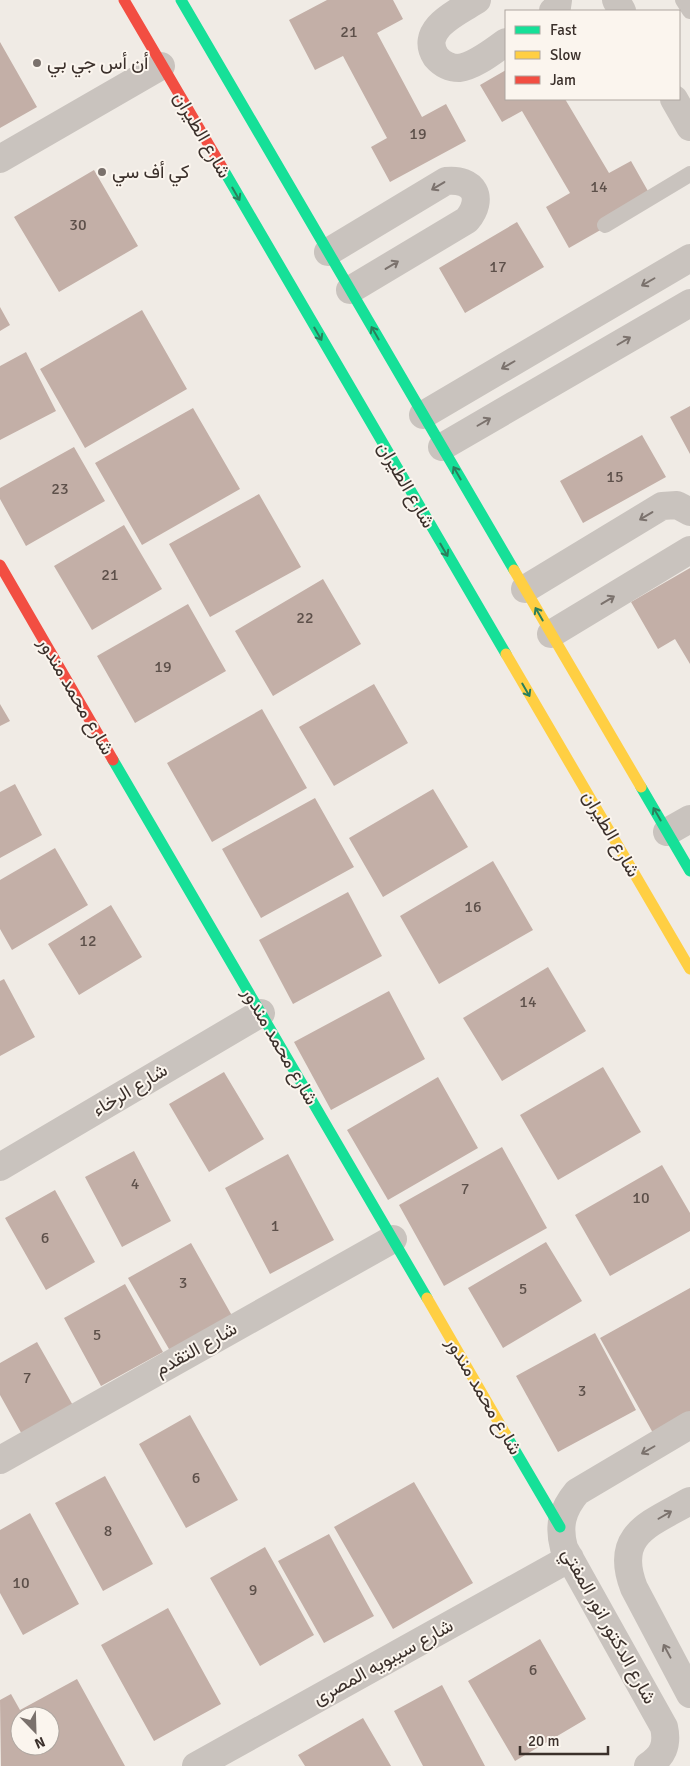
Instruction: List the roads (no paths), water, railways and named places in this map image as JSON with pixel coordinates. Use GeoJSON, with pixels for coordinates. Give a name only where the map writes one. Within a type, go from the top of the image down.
{"type":"FeatureCollection","features":[{"type":"Feature","properties":{"kind":"main road","name":"شارع الطيران"},"geometry":{"type":"LineString","coordinates":[[124,0],[690,969]]}},
{"type":"Feature","properties":{"kind":"main road"},"geometry":{"type":"LineString","coordinates":[[185,1],[328,252],[551,634],[679,826],[690,871]]}},
{"type":"Feature","properties":{"kind":"main road","name":"شارع محمد مندور"},"geometry":{"type":"LineString","coordinates":[[0,565],[560,1527]]}},
{"type":"Feature","properties":{"kind":"street"},"geometry":{"type":"LineString","coordinates":[[477,0],[443,22],[435,30],[431,41],[433,52],[440,61],[449,67],[461,68],[505,43]]}},
{"type":"Feature","properties":{"kind":"street"},"geometry":{"type":"LineString","coordinates":[[0,159],[161,66]]}},
{"type":"Feature","properties":{"kind":"street"},"geometry":{"type":"LineString","coordinates":[[675,100],[690,127]]}},
{"type":"Feature","properties":{"kind":"street"},"geometry":{"type":"LineString","coordinates":[[328,252],[446,180],[459,179],[470,186],[476,197],[475,210],[467,220],[350,290]]}},
{"type":"Feature","properties":{"kind":"street"},"geometry":{"type":"LineString","coordinates":[[423,415],[690,258]]}},
{"type":"Feature","properties":{"kind":"street"},"geometry":{"type":"LineString","coordinates":[[442,447],[690,303]]}},
{"type":"Feature","properties":{"kind":"street"},"geometry":{"type":"LineString","coordinates":[[525,589],[662,506],[677,505],[690,512]]}},
{"type":"Feature","properties":{"kind":"street"},"geometry":{"type":"LineString","coordinates":[[551,634],[690,550]]}},
{"type":"Feature","properties":{"kind":"street","name":"شارع الرخاء"},"geometry":{"type":"LineString","coordinates":[[3,1158],[261,1013]]}},
{"type":"Feature","properties":{"kind":"street","name":"شارع التقدم"},"geometry":{"type":"LineString","coordinates":[[0,1460],[392,1238]]}},
{"type":"Feature","properties":{"kind":"street","name":"شارع الدكتور انور المفتي"},"geometry":{"type":"LineString","coordinates":[[648,1766],[658,1759],[664,1749],[666,1738],[664,1727],[564,1548],[560,1527],[568,1503],[577,1492],[690,1425]]}},
{"type":"Feature","properties":{"kind":"street","name":"شارع الدكتور انور المفتي"},"geometry":{"type":"LineString","coordinates":[[690,1501],[651,1523],[638,1534],[629,1546],[627,1560],[629,1575],[634,1588],[690,1694]]}},
{"type":"Feature","properties":{"kind":"street","name":"شارع سيبويه المصرى"},"geometry":{"type":"LineString","coordinates":[[196,1766],[570,1558]]}},
{"type":"Feature","properties":{"kind":"lane"},"geometry":{"type":"LineString","coordinates":[[683,0],[690,11]]}},
{"type":"Feature","properties":{"kind":"lane"},"geometry":{"type":"LineString","coordinates":[[605,225],[690,174]]}},
{"type":"Feature","properties":{"kind":"place","name":"أن أس جي بي"},"geometry":{"type":"Point","coordinates":[37,63]}},
{"type":"Feature","properties":{"kind":"place","name":"كي أف سي"},"geometry":{"type":"Point","coordinates":[102,172]}}]}
